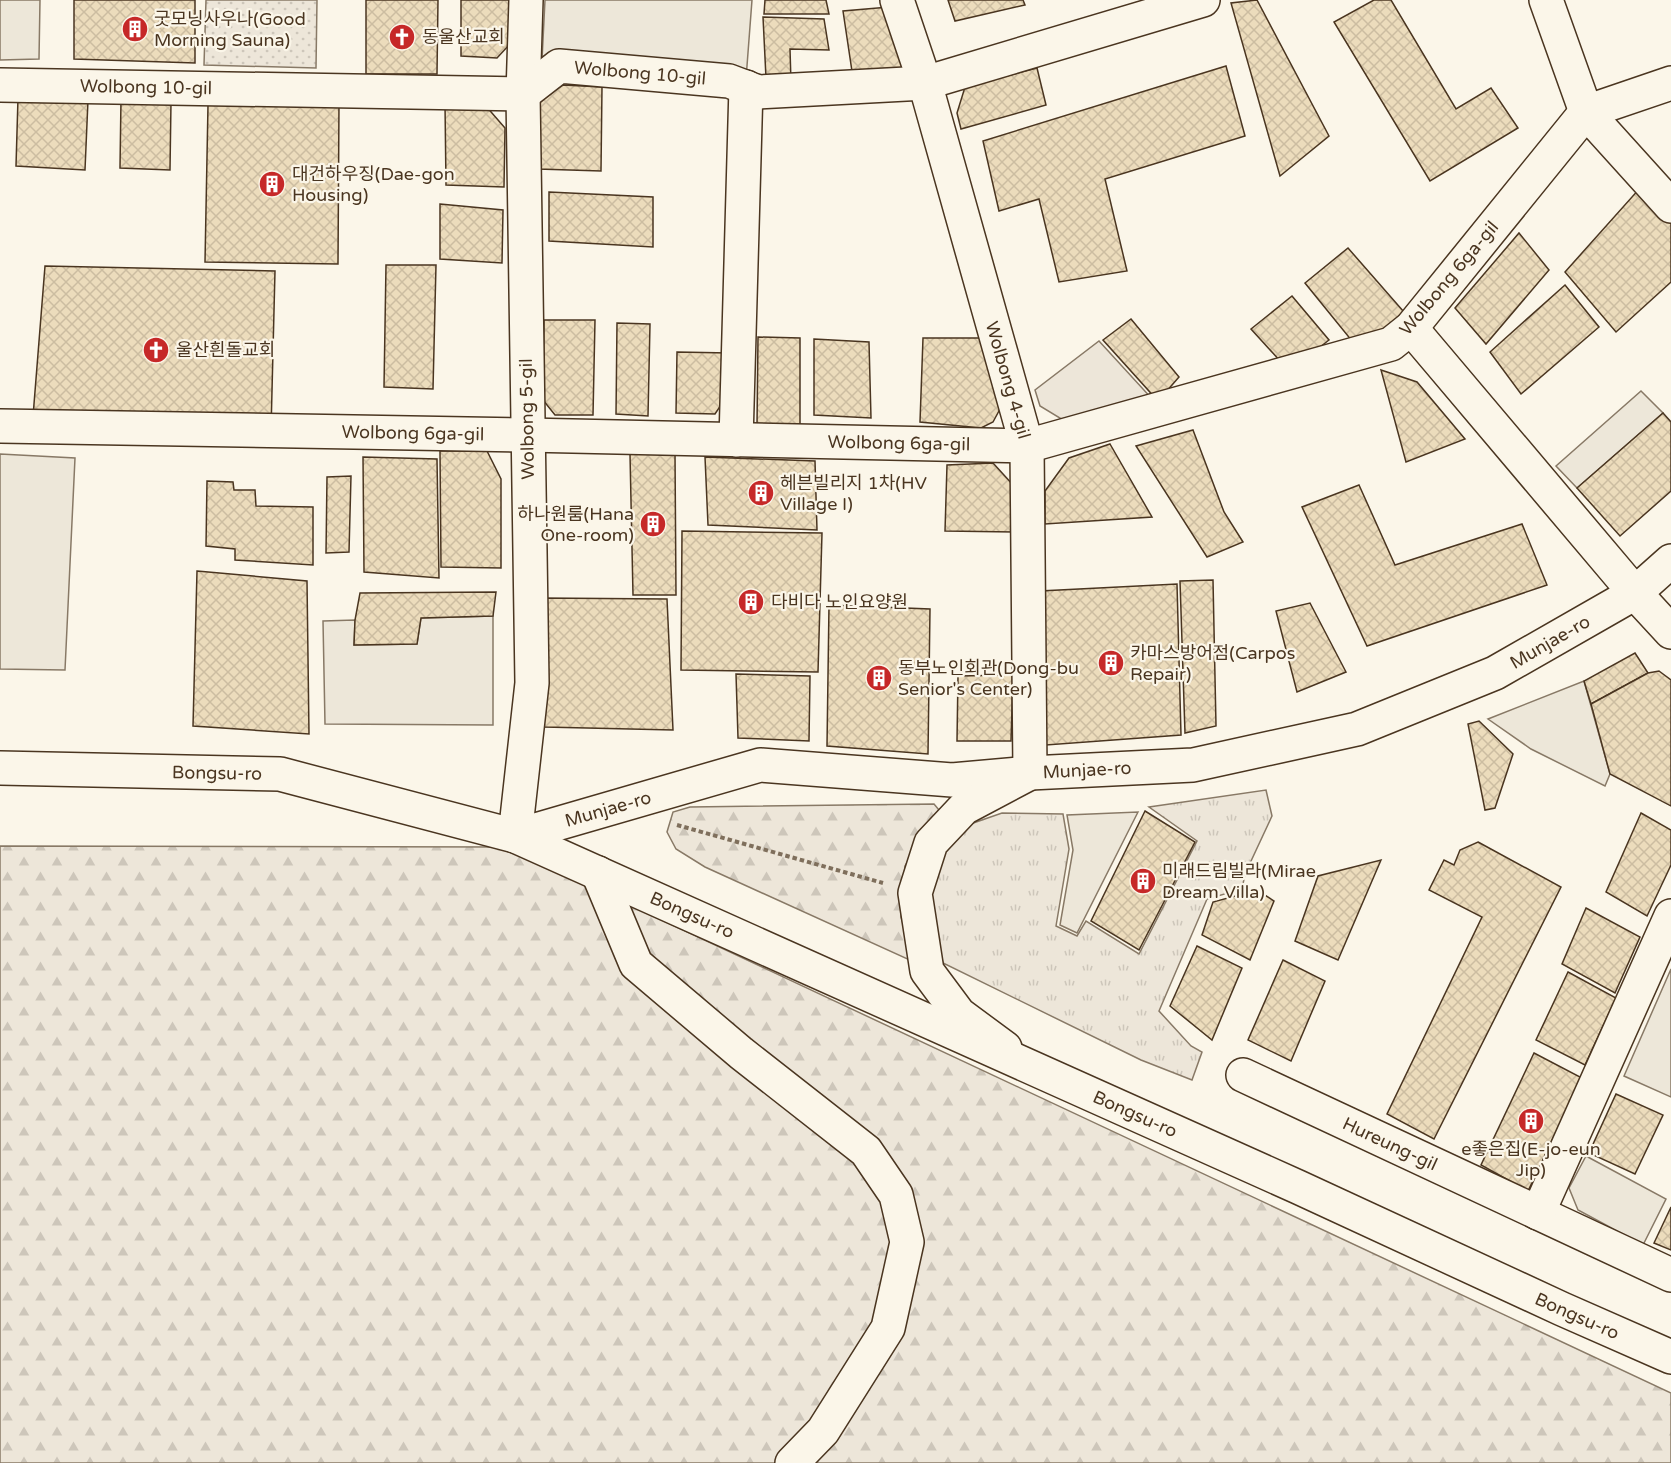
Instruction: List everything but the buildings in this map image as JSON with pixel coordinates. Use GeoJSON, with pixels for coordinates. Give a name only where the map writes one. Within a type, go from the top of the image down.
{"type":"FeatureCollection","features":[{"type":"Feature","properties":{"kind":"street","name":"Wolbong 5-gil"},"geometry":{"type":"LineString","coordinates":[[515,837],[532,683],[523,94],[526,0]]}},
{"type":"Feature","properties":{"kind":"street","name":"Wolbong 4-gil"},"geometry":{"type":"LineString","coordinates":[[897,0],[925,83],[1027,446],[1030,773]]}},
{"type":"Feature","properties":{"kind":"street","name":"Wolbong 10-gil"},"geometry":{"type":"LineString","coordinates":[[0,85],[523,94],[559,66],[729,81],[758,92],[925,83],[1203,0]]}},
{"type":"Feature","properties":{"kind":"street"},"geometry":{"type":"LineString","coordinates":[[1546,0],[1586,112],[1671,206]]}},
{"type":"Feature","properties":{"kind":"street"},"geometry":{"type":"LineString","coordinates":[[1586,112],[1671,82]]}},
{"type":"Feature","properties":{"kind":"street"},"geometry":{"type":"LineString","coordinates":[[736,440],[746,87]]}},
{"type":"Feature","properties":{"kind":"street","name":"Wolbong 6ga-gil"},"geometry":{"type":"LineString","coordinates":[[0,426],[1027,446],[1391,344],[1411,328],[1586,112]]}},
{"type":"Feature","properties":{"kind":"street"},"geometry":{"type":"LineString","coordinates":[[1411,328],[1635,593],[1671,632]]}},
{"type":"Feature","properties":{"kind":"street","name":"Munjae-ro"},"geometry":{"type":"LineString","coordinates":[[515,837],[760,765],[952,780],[1030,773],[1193,765],[1357,729],[1495,673],[1635,593],[1671,561]]}},
{"type":"Feature","properties":{"kind":"street","name":"Bongsu-ro"},"geometry":{"type":"LineString","coordinates":[[0,768],[280,774],[515,837],[1298,1187],[1562,1310],[1671,1357]]}},
{"type":"Feature","properties":{"kind":"street"},"geometry":{"type":"LineString","coordinates":[[1030,773],[964,808],[931,843],[915,892],[927,971],[959,1014],[1036,1071]]}},
{"type":"Feature","properties":{"kind":"street"},"geometry":{"type":"LineString","coordinates":[[598,873],[636,964],[741,1053],[866,1151],[896,1195],[908,1242],[888,1328],[823,1431],[792,1463]]}},
{"type":"Feature","properties":{"kind":"street"},"geometry":{"type":"LineString","coordinates":[[1538,1213],[1671,917]]}},
{"type":"Feature","properties":{"kind":"street","name":"Hureung-gil"},"geometry":{"type":"LineString","coordinates":[[1243,1075],[1671,1275]]}},
{"type":"Feature","properties":{"kind":"street"},"geometry":{"type":"LineString","coordinates":[[1630,1339],[1671,1366]]}},
{"type":"Feature","properties":{"kind":"path"},"geometry":{"type":"LineString","coordinates":[[669,823],[915,892]]}},
{"type":"Feature","properties":{"kind":"green space"},"geometry":{"type":"Polygon","coordinates":[[[206,0],[317,0],[316,68],[204,65],[206,0]]]}},
{"type":"Feature","properties":{"kind":"green space"},"geometry":{"type":"Polygon","coordinates":[[[1099,341],[1154,401],[1063,420],[1040,406],[1035,390],[1099,341]]]}},
{"type":"Feature","properties":{"kind":"green space"},"geometry":{"type":"Polygon","coordinates":[[[1266,790],[1272,816],[1245,874],[1242,889],[1207,899],[1159,1011],[1191,1046],[1202,1052],[1192,1080],[1141,1060],[943,963],[930,910],[938,854],[959,828],[1002,813],[1063,814],[1069,849],[1056,926],[1077,936],[1086,921],[1139,954],[1197,841],[1149,807],[1266,790]]]}},
{"type":"Feature","properties":{"kind":"green space"},"geometry":{"type":"Polygon","coordinates":[[[934,804],[939,810],[905,866],[901,917],[914,962],[705,867],[676,849],[667,832],[673,812],[690,807],[934,804]]]}},
{"type":"Feature","properties":{"kind":"green space"},"geometry":{"type":"Polygon","coordinates":[[[0,846],[506,847],[1671,1393],[1671,1463],[0,1463],[0,846]]]}},
{"type":"Feature","properties":{"kind":"shaded area"},"geometry":{"type":"Polygon","coordinates":[[[0,0],[40,0],[39,59],[0,60],[0,0]]]}},
{"type":"Feature","properties":{"kind":"shaded area"},"geometry":{"type":"Polygon","coordinates":[[[545,0],[752,0],[746,79],[542,60],[545,0]]]}},
{"type":"Feature","properties":{"kind":"shaded area"},"geometry":{"type":"Polygon","coordinates":[[[1641,391],[1663,413],[1577,488],[1556,466],[1641,391]]]}},
{"type":"Feature","properties":{"kind":"shaded area"},"geometry":{"type":"Polygon","coordinates":[[[0,454],[75,458],[65,670],[0,669],[0,454]]]}},
{"type":"Feature","properties":{"kind":"shaded area"},"geometry":{"type":"Polygon","coordinates":[[[493,616],[493,725],[325,724],[323,621],[355,620],[354,645],[417,644],[421,618],[493,616]]]}},
{"type":"Feature","properties":{"kind":"shaded area"},"geometry":{"type":"Polygon","coordinates":[[[1584,681],[1610,774],[1605,786],[1531,749],[1488,719],[1584,681]]]}},
{"type":"Feature","properties":{"kind":"shaded area"},"geometry":{"type":"Polygon","coordinates":[[[1138,812],[1077,933],[1060,925],[1073,850],[1067,815],[1138,812]]]}},
{"type":"Feature","properties":{"kind":"shaded area"},"geometry":{"type":"Polygon","coordinates":[[[1671,969],[1671,1097],[1624,1076],[1671,969]]]}},
{"type":"Feature","properties":{"kind":"shaded area"},"geometry":{"type":"Polygon","coordinates":[[[1586,1156],[1666,1199],[1643,1245],[1578,1210],[1569,1188],[1586,1156]]]}},
{"type":"Feature","properties":{"kind":"place","name":"굿모닝사우나(Good Morning Sauna)"},"geometry":{"type":"Point","coordinates":[135,29]}},
{"type":"Feature","properties":{"kind":"place","name":"동울산교회"},"geometry":{"type":"Point","coordinates":[402,37]}},
{"type":"Feature","properties":{"kind":"place","name":"대건하우징(Dae-gon Housing)"},"geometry":{"type":"Point","coordinates":[272,184]}},
{"type":"Feature","properties":{"kind":"place","name":"울산흰돌교회"},"geometry":{"type":"Point","coordinates":[156,350]}},
{"type":"Feature","properties":{"kind":"place","name":"헤븐빌리지 1차(HV Village I)"},"geometry":{"type":"Point","coordinates":[761,493]}},
{"type":"Feature","properties":{"kind":"place","name":"하나원룸(Hana One-room)"},"geometry":{"type":"Point","coordinates":[653,524]}},
{"type":"Feature","properties":{"kind":"place","name":"다비다 노인요양원"},"geometry":{"type":"Point","coordinates":[751,602]}},
{"type":"Feature","properties":{"kind":"place","name":"카마스방어점(Carpos Repair)"},"geometry":{"type":"Point","coordinates":[1111,663]}},
{"type":"Feature","properties":{"kind":"place","name":"동부노인회관(Dong-bu Senior's Center)"},"geometry":{"type":"Point","coordinates":[879,678]}},
{"type":"Feature","properties":{"kind":"place","name":"미래드림빌라(Mirae Dream Villa)"},"geometry":{"type":"Point","coordinates":[1143,881]}},
{"type":"Feature","properties":{"kind":"place","name":"e좋은집(E-jo-eun Jip)"},"geometry":{"type":"Point","coordinates":[1531,1121]}}]}
